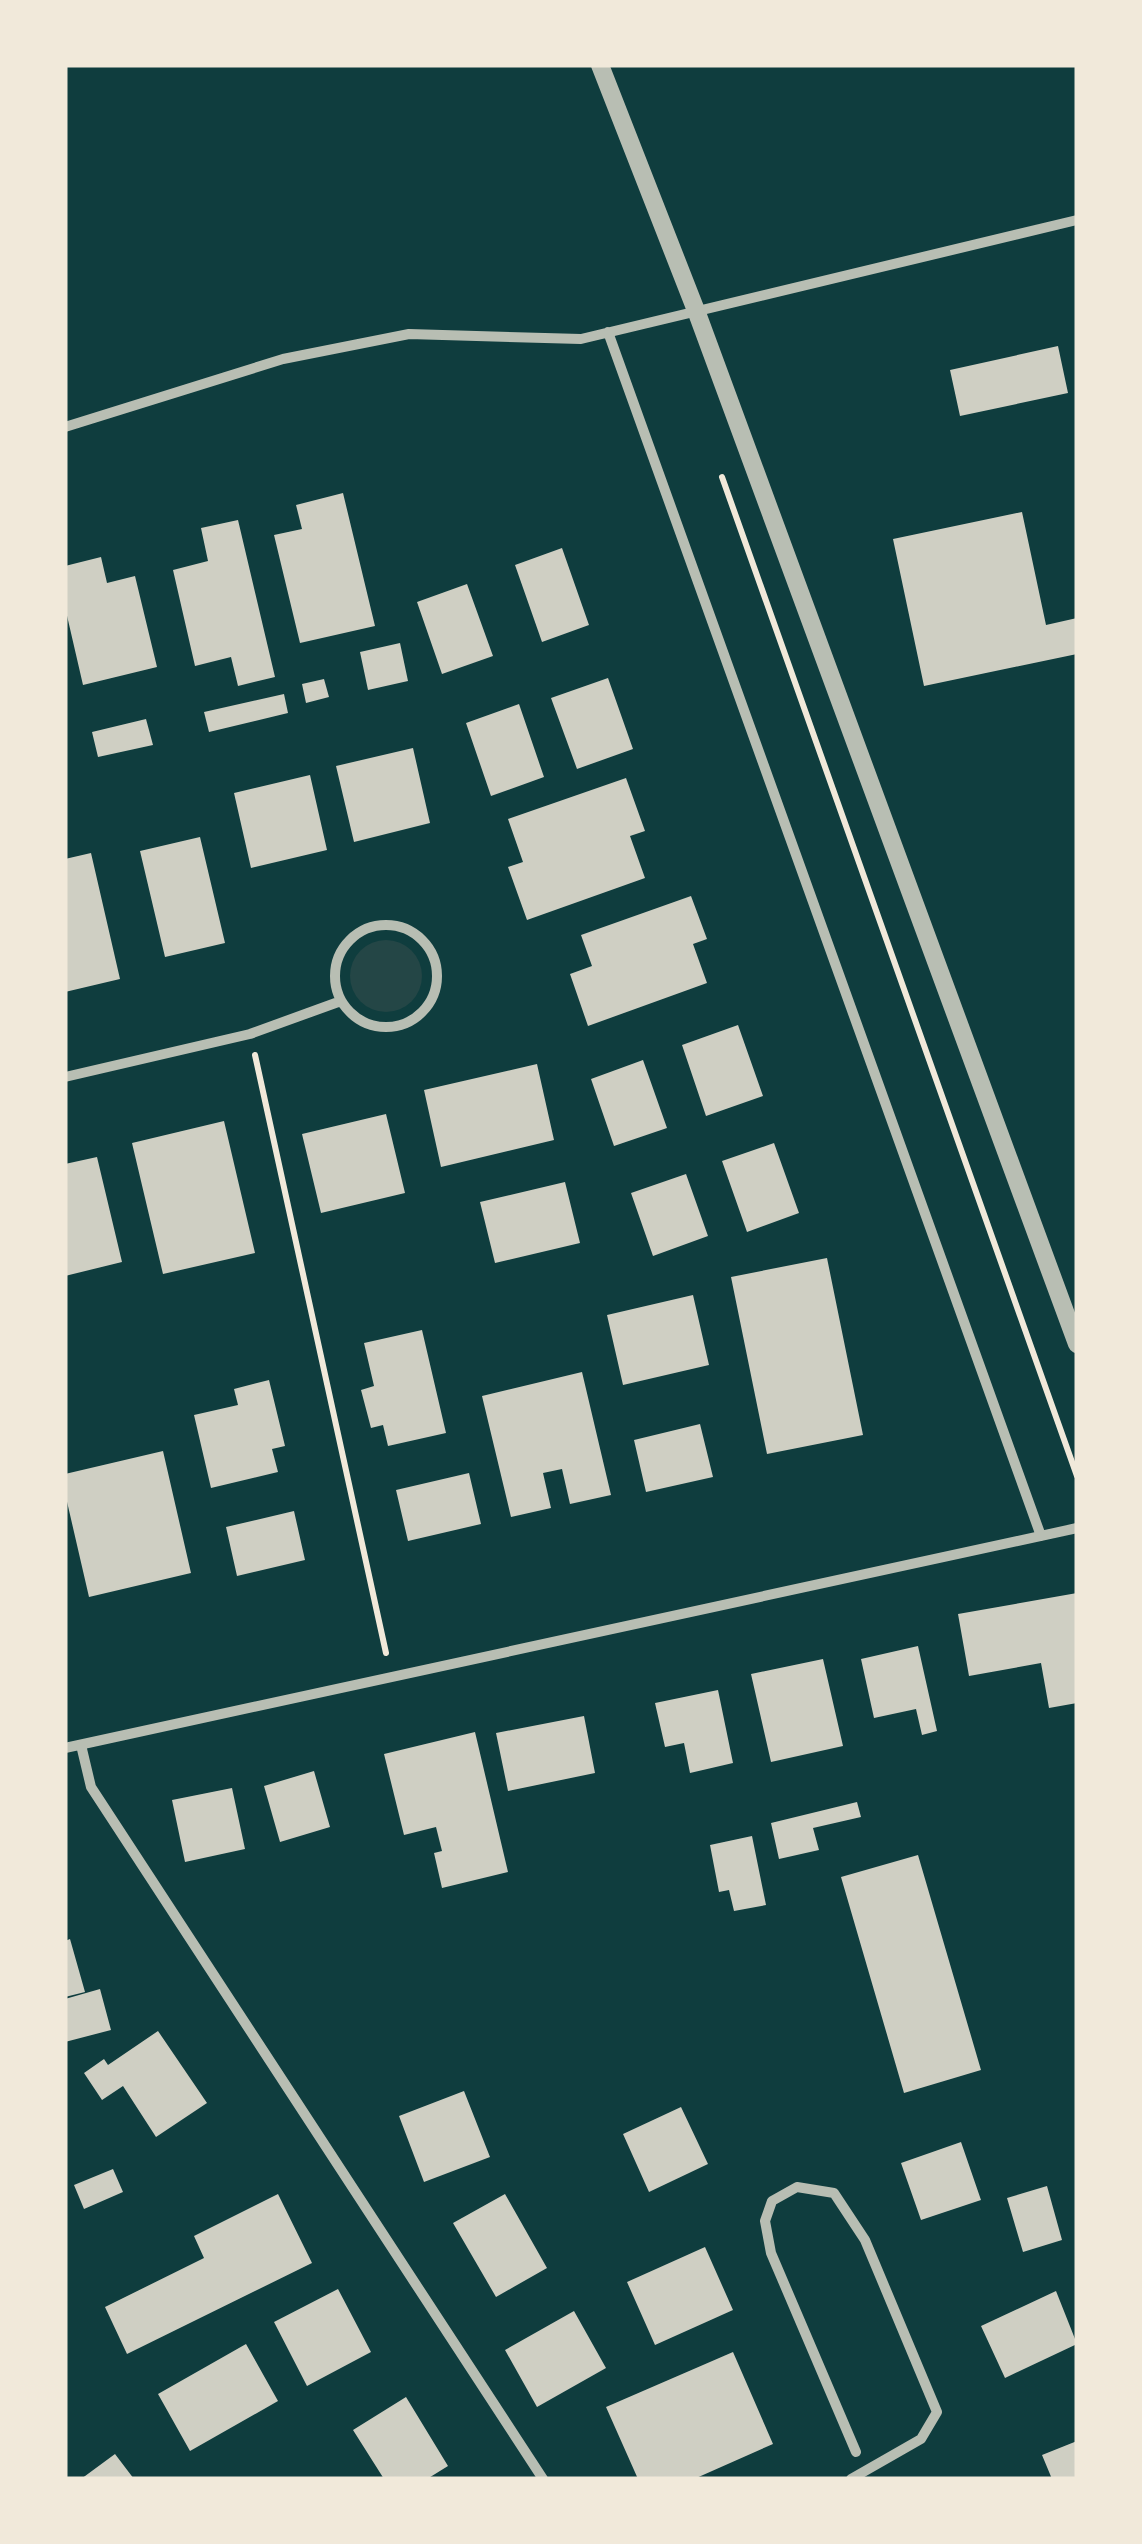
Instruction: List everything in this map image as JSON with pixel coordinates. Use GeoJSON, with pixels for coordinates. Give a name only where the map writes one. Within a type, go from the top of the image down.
{"type":"FeatureCollection","features":[{"type":"Feature","properties":{"kind":"street"},"geometry":{"type":"LineString","coordinates":[[600,65],[697,313],[1077,1344]]}},
{"type":"Feature","properties":{"kind":"street"},"geometry":{"type":"LineString","coordinates":[[65,427],[283,359],[409,334],[581,339],[1077,220]]}},
{"type":"Feature","properties":{"kind":"street"},"geometry":{"type":"LineString","coordinates":[[608,332],[1041,1536]]}},
{"type":"Feature","properties":{"kind":"street"},"geometry":{"type":"LineString","coordinates":[[370,927],[404,928],[431,950],[437,985],[419,1016],[386,1028],[368,1024],[342,1001],[336,966],[354,936],[370,927]]}},
{"type":"Feature","properties":{"kind":"street"},"geometry":{"type":"LineString","coordinates":[[65,1077],[250,1034],[342,1001]]}},
{"type":"Feature","properties":{"kind":"street"},"geometry":{"type":"LineString","coordinates":[[65,1748],[1077,1528]]}},
{"type":"Feature","properties":{"kind":"street"},"geometry":{"type":"LineString","coordinates":[[81,1745],[90,1787],[542,2479]]}},
{"type":"Feature","properties":{"kind":"street"},"geometry":{"type":"LineString","coordinates":[[851,2479],[921,2439],[938,2412],[865,2240],[834,2193],[797,2187],[772,2201],[766,2222],[770,2253],[856,2452]]}},
{"type":"Feature","properties":{"kind":"path"},"geometry":{"type":"LineString","coordinates":[[719,469],[1077,1476]]}},
{"type":"Feature","properties":{"kind":"path"},"geometry":{"type":"LineString","coordinates":[[250,1034],[392,1676]]}},
{"type":"Feature","properties":{"kind":"shaded area"},"geometry":{"type":"Polygon","coordinates":[[[386,940],[411,951],[422,976],[411,1001],[386,1012],[361,1001],[350,976],[361,951],[386,940]]]}},
{"type":"Feature","properties":{"kind":"building"},"geometry":{"type":"Polygon","coordinates":[[[1058,346],[1068,393],[960,416],[950,370],[1058,346]]]}},
{"type":"Feature","properties":{"kind":"building"},"geometry":{"type":"Polygon","coordinates":[[[343,493],[375,626],[300,643],[274,535],[302,529],[296,505],[343,493]]]}},
{"type":"Feature","properties":{"kind":"building"},"geometry":{"type":"Polygon","coordinates":[[[1022,512],[1046,625],[1077,618],[1077,654],[924,686],[893,539],[1022,512]]]}},
{"type":"Feature","properties":{"kind":"building"},"geometry":{"type":"Polygon","coordinates":[[[238,520],[275,677],[238,686],[231,657],[195,666],[173,570],[208,561],[201,528],[238,520]]]}},
{"type":"Feature","properties":{"kind":"building"},"geometry":{"type":"Polygon","coordinates":[[[562,548],[589,625],[542,642],[515,565],[562,548]]]}},
{"type":"Feature","properties":{"kind":"building"},"geometry":{"type":"Polygon","coordinates":[[[101,557],[107,583],[135,576],[157,667],[83,685],[65,607],[65,566],[101,557]]]}},
{"type":"Feature","properties":{"kind":"building"},"geometry":{"type":"Polygon","coordinates":[[[467,584],[493,656],[442,674],[417,602],[467,584]]]}},
{"type":"Feature","properties":{"kind":"building"},"geometry":{"type":"Polygon","coordinates":[[[400,643],[408,681],[368,690],[360,652],[400,643]]]}},
{"type":"Feature","properties":{"kind":"building"},"geometry":{"type":"Polygon","coordinates":[[[608,678],[633,749],[577,769],[551,698],[608,678]]]}},
{"type":"Feature","properties":{"kind":"building"},"geometry":{"type":"Polygon","coordinates":[[[324,679],[329,697],[306,703],[302,684],[324,679]]]}},
{"type":"Feature","properties":{"kind":"building"},"geometry":{"type":"Polygon","coordinates":[[[284,694],[288,713],[209,732],[204,712],[284,694]]]}},
{"type":"Feature","properties":{"kind":"building"},"geometry":{"type":"Polygon","coordinates":[[[519,704],[544,777],[491,796],[466,723],[519,704]]]}},
{"type":"Feature","properties":{"kind":"building"},"geometry":{"type":"Polygon","coordinates":[[[146,719],[153,745],[98,757],[92,732],[146,719]]]}},
{"type":"Feature","properties":{"kind":"building"},"geometry":{"type":"Polygon","coordinates":[[[413,748],[430,823],[354,842],[336,766],[413,748]]]}},
{"type":"Feature","properties":{"kind":"building"},"geometry":{"type":"Polygon","coordinates":[[[310,775],[327,850],[251,868],[234,793],[310,775]]]}},
{"type":"Feature","properties":{"kind":"building"},"geometry":{"type":"Polygon","coordinates":[[[626,778],[645,831],[630,836],[645,878],[527,920],[508,867],[523,862],[508,819],[626,778]]]}},
{"type":"Feature","properties":{"kind":"building"},"geometry":{"type":"Polygon","coordinates":[[[200,837],[225,943],[165,957],[140,851],[200,837]]]}},
{"type":"Feature","properties":{"kind":"building"},"geometry":{"type":"Polygon","coordinates":[[[91,853],[120,979],[65,992],[65,859],[91,853]]]}},
{"type":"Feature","properties":{"kind":"building"},"geometry":{"type":"Polygon","coordinates":[[[691,896],[707,939],[693,944],[707,983],[588,1026],[570,974],[592,966],[581,935],[691,896]]]}},
{"type":"Feature","properties":{"kind":"building"},"geometry":{"type":"Polygon","coordinates":[[[738,1025],[763,1096],[706,1116],[682,1045],[738,1025]]]}},
{"type":"Feature","properties":{"kind":"building"},"geometry":{"type":"Polygon","coordinates":[[[643,1060],[667,1128],[614,1146],[591,1079],[643,1060]]]}},
{"type":"Feature","properties":{"kind":"building"},"geometry":{"type":"Polygon","coordinates":[[[537,1064],[554,1140],[441,1167],[424,1090],[537,1064]]]}},
{"type":"Feature","properties":{"kind":"building"},"geometry":{"type":"Polygon","coordinates":[[[386,1114],[405,1193],[321,1213],[302,1134],[386,1114]]]}},
{"type":"Feature","properties":{"kind":"building"},"geometry":{"type":"Polygon","coordinates":[[[224,1121],[255,1253],[163,1274],[132,1143],[224,1121]]]}},
{"type":"Feature","properties":{"kind":"building"},"geometry":{"type":"Polygon","coordinates":[[[774,1143],[799,1213],[747,1232],[722,1161],[774,1143]]]}},
{"type":"Feature","properties":{"kind":"building"},"geometry":{"type":"Polygon","coordinates":[[[97,1157],[122,1262],[65,1276],[65,1164],[97,1157]]]}},
{"type":"Feature","properties":{"kind":"building"},"geometry":{"type":"Polygon","coordinates":[[[686,1174],[708,1236],[653,1256],[631,1193],[686,1174]]]}},
{"type":"Feature","properties":{"kind":"building"},"geometry":{"type":"Polygon","coordinates":[[[565,1182],[580,1243],[495,1263],[480,1202],[565,1182]]]}},
{"type":"Feature","properties":{"kind":"building"},"geometry":{"type":"Polygon","coordinates":[[[827,1258],[863,1435],[767,1454],[731,1277],[827,1258]]]}},
{"type":"Feature","properties":{"kind":"building"},"geometry":{"type":"Polygon","coordinates":[[[693,1295],[709,1365],[623,1385],[607,1315],[693,1295]]]}},
{"type":"Feature","properties":{"kind":"building"},"geometry":{"type":"Polygon","coordinates":[[[422,1330],[446,1433],[388,1446],[383,1425],[371,1428],[361,1390],[374,1386],[364,1343],[422,1330]]]}},
{"type":"Feature","properties":{"kind":"building"},"geometry":{"type":"Polygon","coordinates":[[[582,1372],[611,1495],[570,1504],[562,1469],[543,1473],[551,1508],[511,1517],[482,1396],[582,1372]]]}},
{"type":"Feature","properties":{"kind":"building"},"geometry":{"type":"Polygon","coordinates":[[[269,1380],[285,1446],[272,1449],[278,1472],[211,1488],[194,1415],[238,1405],[234,1389],[269,1380]]]}},
{"type":"Feature","properties":{"kind":"building"},"geometry":{"type":"Polygon","coordinates":[[[700,1424],[713,1477],[646,1492],[634,1440],[700,1424]]]}},
{"type":"Feature","properties":{"kind":"building"},"geometry":{"type":"Polygon","coordinates":[[[163,1451],[191,1573],[89,1597],[65,1493],[65,1474],[163,1451]]]}},
{"type":"Feature","properties":{"kind":"building"},"geometry":{"type":"Polygon","coordinates":[[[469,1473],[481,1524],[408,1541],[396,1490],[469,1473]]]}},
{"type":"Feature","properties":{"kind":"building"},"geometry":{"type":"Polygon","coordinates":[[[294,1511],[305,1560],[237,1576],[226,1527],[294,1511]]]}},
{"type":"Feature","properties":{"kind":"building"},"geometry":{"type":"Polygon","coordinates":[[[1077,1593],[1077,1703],[1049,1708],[1041,1663],[969,1676],[958,1614],[1077,1593]]]}},
{"type":"Feature","properties":{"kind":"building"},"geometry":{"type":"Polygon","coordinates":[[[918,1646],[937,1731],[922,1735],[916,1709],[874,1718],[861,1659],[918,1646]]]}},
{"type":"Feature","properties":{"kind":"building"},"geometry":{"type":"Polygon","coordinates":[[[823,1659],[843,1746],[771,1762],[751,1674],[823,1659]]]}},
{"type":"Feature","properties":{"kind":"building"},"geometry":{"type":"Polygon","coordinates":[[[718,1690],[733,1763],[690,1773],[684,1743],[665,1747],[655,1703],[718,1690]]]}},
{"type":"Feature","properties":{"kind":"building"},"geometry":{"type":"Polygon","coordinates":[[[584,1716],[595,1773],[508,1791],[496,1733],[584,1716]]]}},
{"type":"Feature","properties":{"kind":"building"},"geometry":{"type":"Polygon","coordinates":[[[475,1732],[508,1872],[442,1888],[434,1853],[442,1851],[436,1827],[404,1835],[384,1754],[475,1732]]]}},
{"type":"Feature","properties":{"kind":"building"},"geometry":{"type":"Polygon","coordinates":[[[314,1771],[330,1827],[280,1842],[264,1786],[314,1771]]]}},
{"type":"Feature","properties":{"kind":"building"},"geometry":{"type":"Polygon","coordinates":[[[232,1788],[245,1849],[185,1862],[172,1800],[232,1788]]]}},
{"type":"Feature","properties":{"kind":"building"},"geometry":{"type":"Polygon","coordinates":[[[857,1802],[861,1817],[813,1828],[819,1850],[779,1859],[771,1823],[857,1802]]]}},
{"type":"Feature","properties":{"kind":"building"},"geometry":{"type":"Polygon","coordinates":[[[752,1836],[766,1905],[734,1911],[729,1890],[719,1892],[710,1845],[752,1836]]]}},
{"type":"Feature","properties":{"kind":"building"},"geometry":{"type":"Polygon","coordinates":[[[918,1855],[981,2070],[904,2093],[841,1877],[918,1855]]]}},
{"type":"Feature","properties":{"kind":"building"},"geometry":{"type":"Polygon","coordinates":[[[70,1939],[85,1992],[65,1997],[65,1941],[70,1939]]]}},
{"type":"Feature","properties":{"kind":"building"},"geometry":{"type":"Polygon","coordinates":[[[100,1989],[111,2030],[65,2042],[65,1999],[100,1989]]]}},
{"type":"Feature","properties":{"kind":"building"},"geometry":{"type":"Polygon","coordinates":[[[158,2031],[207,2103],[156,2137],[123,2086],[102,2100],[84,2073],[104,2059],[108,2065],[158,2031]]]}},
{"type":"Feature","properties":{"kind":"building"},"geometry":{"type":"Polygon","coordinates":[[[464,2091],[490,2157],[424,2182],[399,2116],[464,2091]]]}},
{"type":"Feature","properties":{"kind":"building"},"geometry":{"type":"Polygon","coordinates":[[[681,2107],[708,2164],[649,2192],[623,2134],[681,2107]]]}},
{"type":"Feature","properties":{"kind":"building"},"geometry":{"type":"Polygon","coordinates":[[[961,2142],[981,2200],[921,2220],[901,2163],[961,2142]]]}},
{"type":"Feature","properties":{"kind":"building"},"geometry":{"type":"Polygon","coordinates":[[[113,2169],[123,2192],[84,2209],[74,2185],[113,2169]]]}},
{"type":"Feature","properties":{"kind":"building"},"geometry":{"type":"Polygon","coordinates":[[[1047,2186],[1062,2240],[1023,2252],[1007,2198],[1047,2186]]]}},
{"type":"Feature","properties":{"kind":"building"},"geometry":{"type":"Polygon","coordinates":[[[278,2194],[312,2263],[127,2354],[105,2307],[204,2258],[194,2236],[278,2194]]]}},
{"type":"Feature","properties":{"kind":"building"},"geometry":{"type":"Polygon","coordinates":[[[505,2194],[547,2268],[496,2297],[453,2223],[505,2194]]]}},
{"type":"Feature","properties":{"kind":"building"},"geometry":{"type":"Polygon","coordinates":[[[705,2247],[733,2310],[655,2345],[627,2282],[705,2247]]]}},
{"type":"Feature","properties":{"kind":"building"},"geometry":{"type":"Polygon","coordinates":[[[338,2289],[371,2352],[307,2386],[274,2322],[338,2289]]]}},
{"type":"Feature","properties":{"kind":"building"},"geometry":{"type":"Polygon","coordinates":[[[1056,2291],[1077,2344],[1005,2378],[981,2326],[1056,2291]]]}},
{"type":"Feature","properties":{"kind":"building"},"geometry":{"type":"Polygon","coordinates":[[[574,2311],[606,2368],[537,2407],[505,2350],[574,2311]]]}},
{"type":"Feature","properties":{"kind":"building"},"geometry":{"type":"Polygon","coordinates":[[[246,2344],[278,2401],[190,2451],[158,2394],[246,2344]]]}},
{"type":"Feature","properties":{"kind":"building"},"geometry":{"type":"Polygon","coordinates":[[[733,2352],[773,2444],[694,2479],[638,2479],[606,2407],[733,2352]]]}},
{"type":"Feature","properties":{"kind":"building"},"geometry":{"type":"Polygon","coordinates":[[[406,2397],[448,2466],[427,2479],[384,2479],[353,2430],[406,2397]]]}},
{"type":"Feature","properties":{"kind":"building"},"geometry":{"type":"Polygon","coordinates":[[[1077,2441],[1077,2479],[1052,2479],[1042,2455],[1077,2441]]]}},
{"type":"Feature","properties":{"kind":"building"},"geometry":{"type":"Polygon","coordinates":[[[115,2454],[134,2479],[81,2479],[115,2454]]]}}]}
